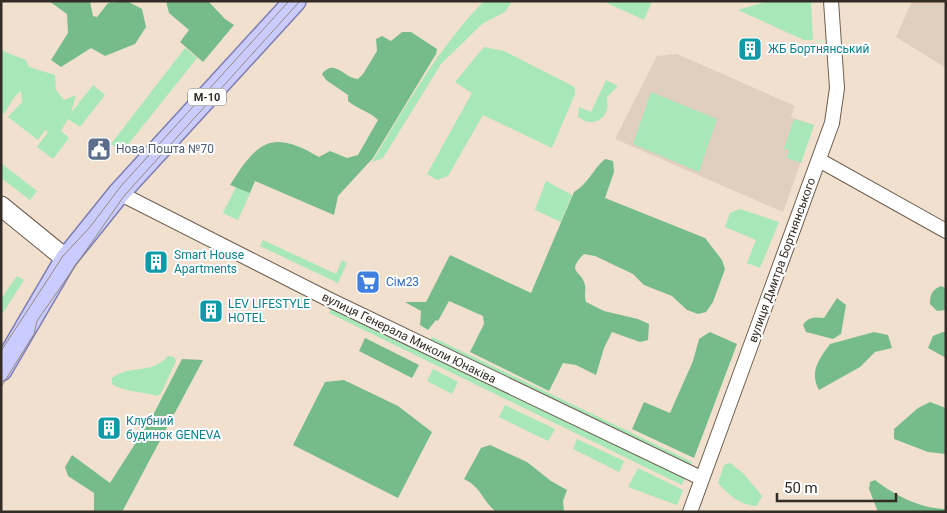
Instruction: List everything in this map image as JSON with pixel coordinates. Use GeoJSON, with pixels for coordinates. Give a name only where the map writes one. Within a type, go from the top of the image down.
{"type":"FeatureCollection","features":[{"type":"Feature","properties":{"kind":"main road","name":"М-10"},"geometry":{"type":"LineString","coordinates":[[1,370],[66,259],[119,194],[295,1]]}},
{"type":"Feature","properties":{"kind":"main road"},"geometry":{"type":"LineString","coordinates":[[1,206],[66,259]]}},
{"type":"Feature","properties":{"kind":"street","name":"вулиця Дмитра Бортнянського"},"geometry":{"type":"LineString","coordinates":[[690,512],[832,123],[837,88],[831,1]]}},
{"type":"Feature","properties":{"kind":"street"},"geometry":{"type":"LineString","coordinates":[[819,160],[946,231]]}},
{"type":"Feature","properties":{"kind":"street","name":"вулиця Генерала Миколи Юнаківа"},"geometry":{"type":"LineString","coordinates":[[119,194],[330,300],[701,478]]}},
{"type":"Feature","properties":{"kind":"shaded area"},"geometry":{"type":"Polygon","coordinates":[[[912,1],[946,1],[946,68],[896,37],[912,1]]]}},
{"type":"Feature","properties":{"kind":"shaded area"},"geometry":{"type":"Polygon","coordinates":[[[677,54],[795,106],[791,117],[814,125],[783,212],[615,139],[657,56],[677,54]]]}},
{"type":"Feature","properties":{"kind":"green space"},"geometry":{"type":"Polygon","coordinates":[[[49,1],[90,1],[93,16],[97,17],[108,3],[127,1],[142,9],[146,27],[135,44],[105,56],[91,48],[61,67],[51,60],[68,33],[67,14],[49,1]]]}},
{"type":"Feature","properties":{"kind":"green space"},"geometry":{"type":"Polygon","coordinates":[[[166,1],[208,1],[225,19],[234,25],[203,62],[180,42],[189,30],[169,13],[166,1]]]}},
{"type":"Feature","properties":{"kind":"green space"},"geometry":{"type":"Polygon","coordinates":[[[484,1],[512,1],[505,12],[482,24],[441,64],[383,158],[372,162],[437,58],[467,19],[484,1]]]}},
{"type":"Feature","properties":{"kind":"green space"},"geometry":{"type":"Polygon","coordinates":[[[603,1],[652,1],[644,20],[603,1]]]}},
{"type":"Feature","properties":{"kind":"green space"},"geometry":{"type":"Polygon","coordinates":[[[768,1],[811,1],[813,40],[804,40],[738,10],[768,1]]]}},
{"type":"Feature","properties":{"kind":"green space"},"geometry":{"type":"Polygon","coordinates":[[[402,32],[411,32],[437,49],[436,54],[373,158],[338,196],[334,215],[255,181],[250,193],[230,185],[249,158],[258,149],[267,144],[278,142],[289,144],[319,157],[330,151],[347,158],[358,155],[378,120],[348,101],[348,95],[326,80],[322,74],[331,68],[335,68],[358,79],[377,51],[376,39],[382,36],[391,41],[402,32]]]}},
{"type":"Feature","properties":{"kind":"green space"},"geometry":{"type":"Polygon","coordinates":[[[484,47],[504,51],[571,85],[575,88],[575,94],[552,148],[483,115],[448,176],[437,180],[427,174],[472,93],[455,82],[484,47]]]}},
{"type":"Feature","properties":{"kind":"green space"},"geometry":{"type":"Polygon","coordinates":[[[1,48],[5,52],[26,60],[29,67],[55,75],[56,90],[64,100],[76,95],[71,113],[93,85],[105,95],[80,127],[68,119],[61,131],[69,138],[53,159],[37,147],[48,132],[45,130],[38,140],[8,117],[22,102],[21,91],[15,96],[4,114],[1,112],[1,48]]]}},
{"type":"Feature","properties":{"kind":"green space"},"geometry":{"type":"Polygon","coordinates":[[[185,48],[197,58],[122,152],[111,144],[185,48]]]}},
{"type":"Feature","properties":{"kind":"green space"},"geometry":{"type":"Polygon","coordinates":[[[606,80],[618,86],[607,97],[605,114],[595,122],[582,120],[578,117],[579,107],[591,112],[606,80]]]}},
{"type":"Feature","properties":{"kind":"green space"},"geometry":{"type":"Polygon","coordinates":[[[651,92],[717,119],[699,172],[633,144],[651,92]]]}},
{"type":"Feature","properties":{"kind":"green space"},"geometry":{"type":"Polygon","coordinates":[[[794,119],[814,125],[801,163],[787,158],[789,150],[784,149],[794,119]]]}},
{"type":"Feature","properties":{"kind":"green space"},"geometry":{"type":"Polygon","coordinates":[[[605,159],[613,161],[614,172],[605,198],[705,238],[722,260],[725,269],[713,302],[706,312],[698,314],[687,310],[672,296],[644,285],[633,274],[595,256],[584,254],[578,260],[575,268],[585,285],[586,302],[604,311],[638,319],[649,324],[648,340],[640,342],[612,332],[604,348],[596,375],[576,365],[563,363],[549,391],[470,352],[484,324],[483,316],[449,301],[438,321],[436,320],[428,330],[420,325],[421,311],[405,302],[426,302],[450,255],[531,293],[574,192],[583,185],[605,159]]]}},
{"type":"Feature","properties":{"kind":"green space"},"geometry":{"type":"Polygon","coordinates":[[[1,163],[37,191],[30,200],[1,178],[1,163]]]}},
{"type":"Feature","properties":{"kind":"green space"},"geometry":{"type":"Polygon","coordinates":[[[546,181],[572,195],[561,222],[535,210],[546,181]]]}},
{"type":"Feature","properties":{"kind":"green space"},"geometry":{"type":"Polygon","coordinates":[[[236,187],[250,193],[238,220],[223,213],[236,187]]]}},
{"type":"Feature","properties":{"kind":"green space"},"geometry":{"type":"Polygon","coordinates":[[[740,209],[779,222],[760,268],[747,263],[756,240],[725,227],[730,213],[740,209]]]}},
{"type":"Feature","properties":{"kind":"green space"},"geometry":{"type":"Polygon","coordinates":[[[263,240],[336,274],[342,260],[347,263],[338,283],[260,246],[263,240]]]}},
{"type":"Feature","properties":{"kind":"green space"},"geometry":{"type":"Polygon","coordinates":[[[17,276],[24,280],[1,316],[1,299],[17,276]]]}},
{"type":"Feature","properties":{"kind":"green space"},"geometry":{"type":"Polygon","coordinates":[[[941,286],[946,288],[946,310],[937,311],[930,304],[930,298],[935,289],[941,286]]]}},
{"type":"Feature","properties":{"kind":"green space"},"geometry":{"type":"Polygon","coordinates":[[[837,298],[846,305],[841,334],[833,339],[806,332],[803,325],[805,322],[812,318],[824,318],[837,298]]]}},
{"type":"Feature","properties":{"kind":"green space"},"geometry":{"type":"Polygon","coordinates":[[[334,302],[429,346],[432,337],[692,462],[682,485],[329,313],[334,302]]]}},
{"type":"Feature","properties":{"kind":"green space"},"geometry":{"type":"Polygon","coordinates":[[[710,332],[737,344],[694,458],[632,429],[644,402],[670,413],[693,361],[699,339],[710,332]]]}},
{"type":"Feature","properties":{"kind":"green space"},"geometry":{"type":"Polygon","coordinates":[[[874,332],[888,335],[892,348],[875,352],[860,367],[819,390],[815,371],[819,360],[830,344],[874,332]]]}},
{"type":"Feature","properties":{"kind":"green space"},"geometry":{"type":"Polygon","coordinates":[[[946,332],[946,358],[928,348],[933,336],[946,332]]]}},
{"type":"Feature","properties":{"kind":"green space"},"geometry":{"type":"Polygon","coordinates":[[[365,338],[419,365],[412,378],[359,351],[365,338]]]}},
{"type":"Feature","properties":{"kind":"green space"},"geometry":{"type":"Polygon","coordinates":[[[168,356],[174,357],[176,361],[161,393],[157,396],[127,390],[112,384],[112,378],[120,374],[155,366],[168,356]]]}},
{"type":"Feature","properties":{"kind":"green space"},"geometry":{"type":"Polygon","coordinates":[[[182,359],[203,360],[122,512],[94,512],[94,493],[68,476],[65,467],[72,455],[110,483],[151,419],[182,359]]]}},
{"type":"Feature","properties":{"kind":"green space"},"geometry":{"type":"Polygon","coordinates":[[[433,369],[458,382],[452,394],[427,381],[433,369]]]}},
{"type":"Feature","properties":{"kind":"green space"},"geometry":{"type":"Polygon","coordinates":[[[344,380],[398,406],[432,432],[398,498],[293,445],[325,382],[344,380]]]}},
{"type":"Feature","properties":{"kind":"green space"},"geometry":{"type":"Polygon","coordinates":[[[930,402],[946,408],[946,454],[928,452],[894,439],[894,429],[918,408],[930,402]]]}},
{"type":"Feature","properties":{"kind":"green space"},"geometry":{"type":"Polygon","coordinates":[[[505,405],[555,429],[548,441],[499,417],[505,405]]]}},
{"type":"Feature","properties":{"kind":"green space"},"geometry":{"type":"Polygon","coordinates":[[[577,439],[624,461],[619,472],[573,449],[577,439]]]}},
{"type":"Feature","properties":{"kind":"green space"},"geometry":{"type":"Polygon","coordinates":[[[490,445],[527,462],[551,481],[567,490],[563,501],[564,512],[496,512],[478,490],[464,479],[481,448],[490,445]]]}},
{"type":"Feature","properties":{"kind":"green space"},"geometry":{"type":"Polygon","coordinates":[[[730,463],[743,473],[762,496],[757,506],[751,506],[736,499],[718,483],[724,465],[730,463]]]}},
{"type":"Feature","properties":{"kind":"green space"},"geometry":{"type":"Polygon","coordinates":[[[638,468],[683,490],[677,505],[628,487],[638,468]]]}},
{"type":"Feature","properties":{"kind":"green space"},"geometry":{"type":"Polygon","coordinates":[[[875,480],[908,500],[927,507],[946,509],[946,512],[878,512],[869,489],[870,482],[875,480]]]}},
{"type":"Feature","properties":{"kind":"tram line"},"geometry":{"type":"LineString","coordinates":[[1,351],[63,256],[90,227],[121,186],[289,1]]}},
{"type":"Feature","properties":{"kind":"tram line"},"geometry":{"type":"LineString","coordinates":[[1,387],[34,334],[37,321],[124,196],[300,1]]}},
{"type":"Feature","properties":{"kind":"place","name":"ЖБ Бортнянський"},"geometry":{"type":"Point","coordinates":[750,49]}},
{"type":"Feature","properties":{"kind":"place","name":"Нова Пошта №70"},"geometry":{"type":"Point","coordinates":[99,149]}},
{"type":"Feature","properties":{"kind":"place","name":"Smart House Apartments"},"geometry":{"type":"Point","coordinates":[156,262]}},
{"type":"Feature","properties":{"kind":"place","name":"Сім23"},"geometry":{"type":"Point","coordinates":[368,282]}},
{"type":"Feature","properties":{"kind":"place","name":"LEV LIFESTYLE HOTEL"},"geometry":{"type":"Point","coordinates":[211,311]}},
{"type":"Feature","properties":{"kind":"place","name":"Клубний будинок GENEVA"},"geometry":{"type":"Point","coordinates":[109,428]}}]}
